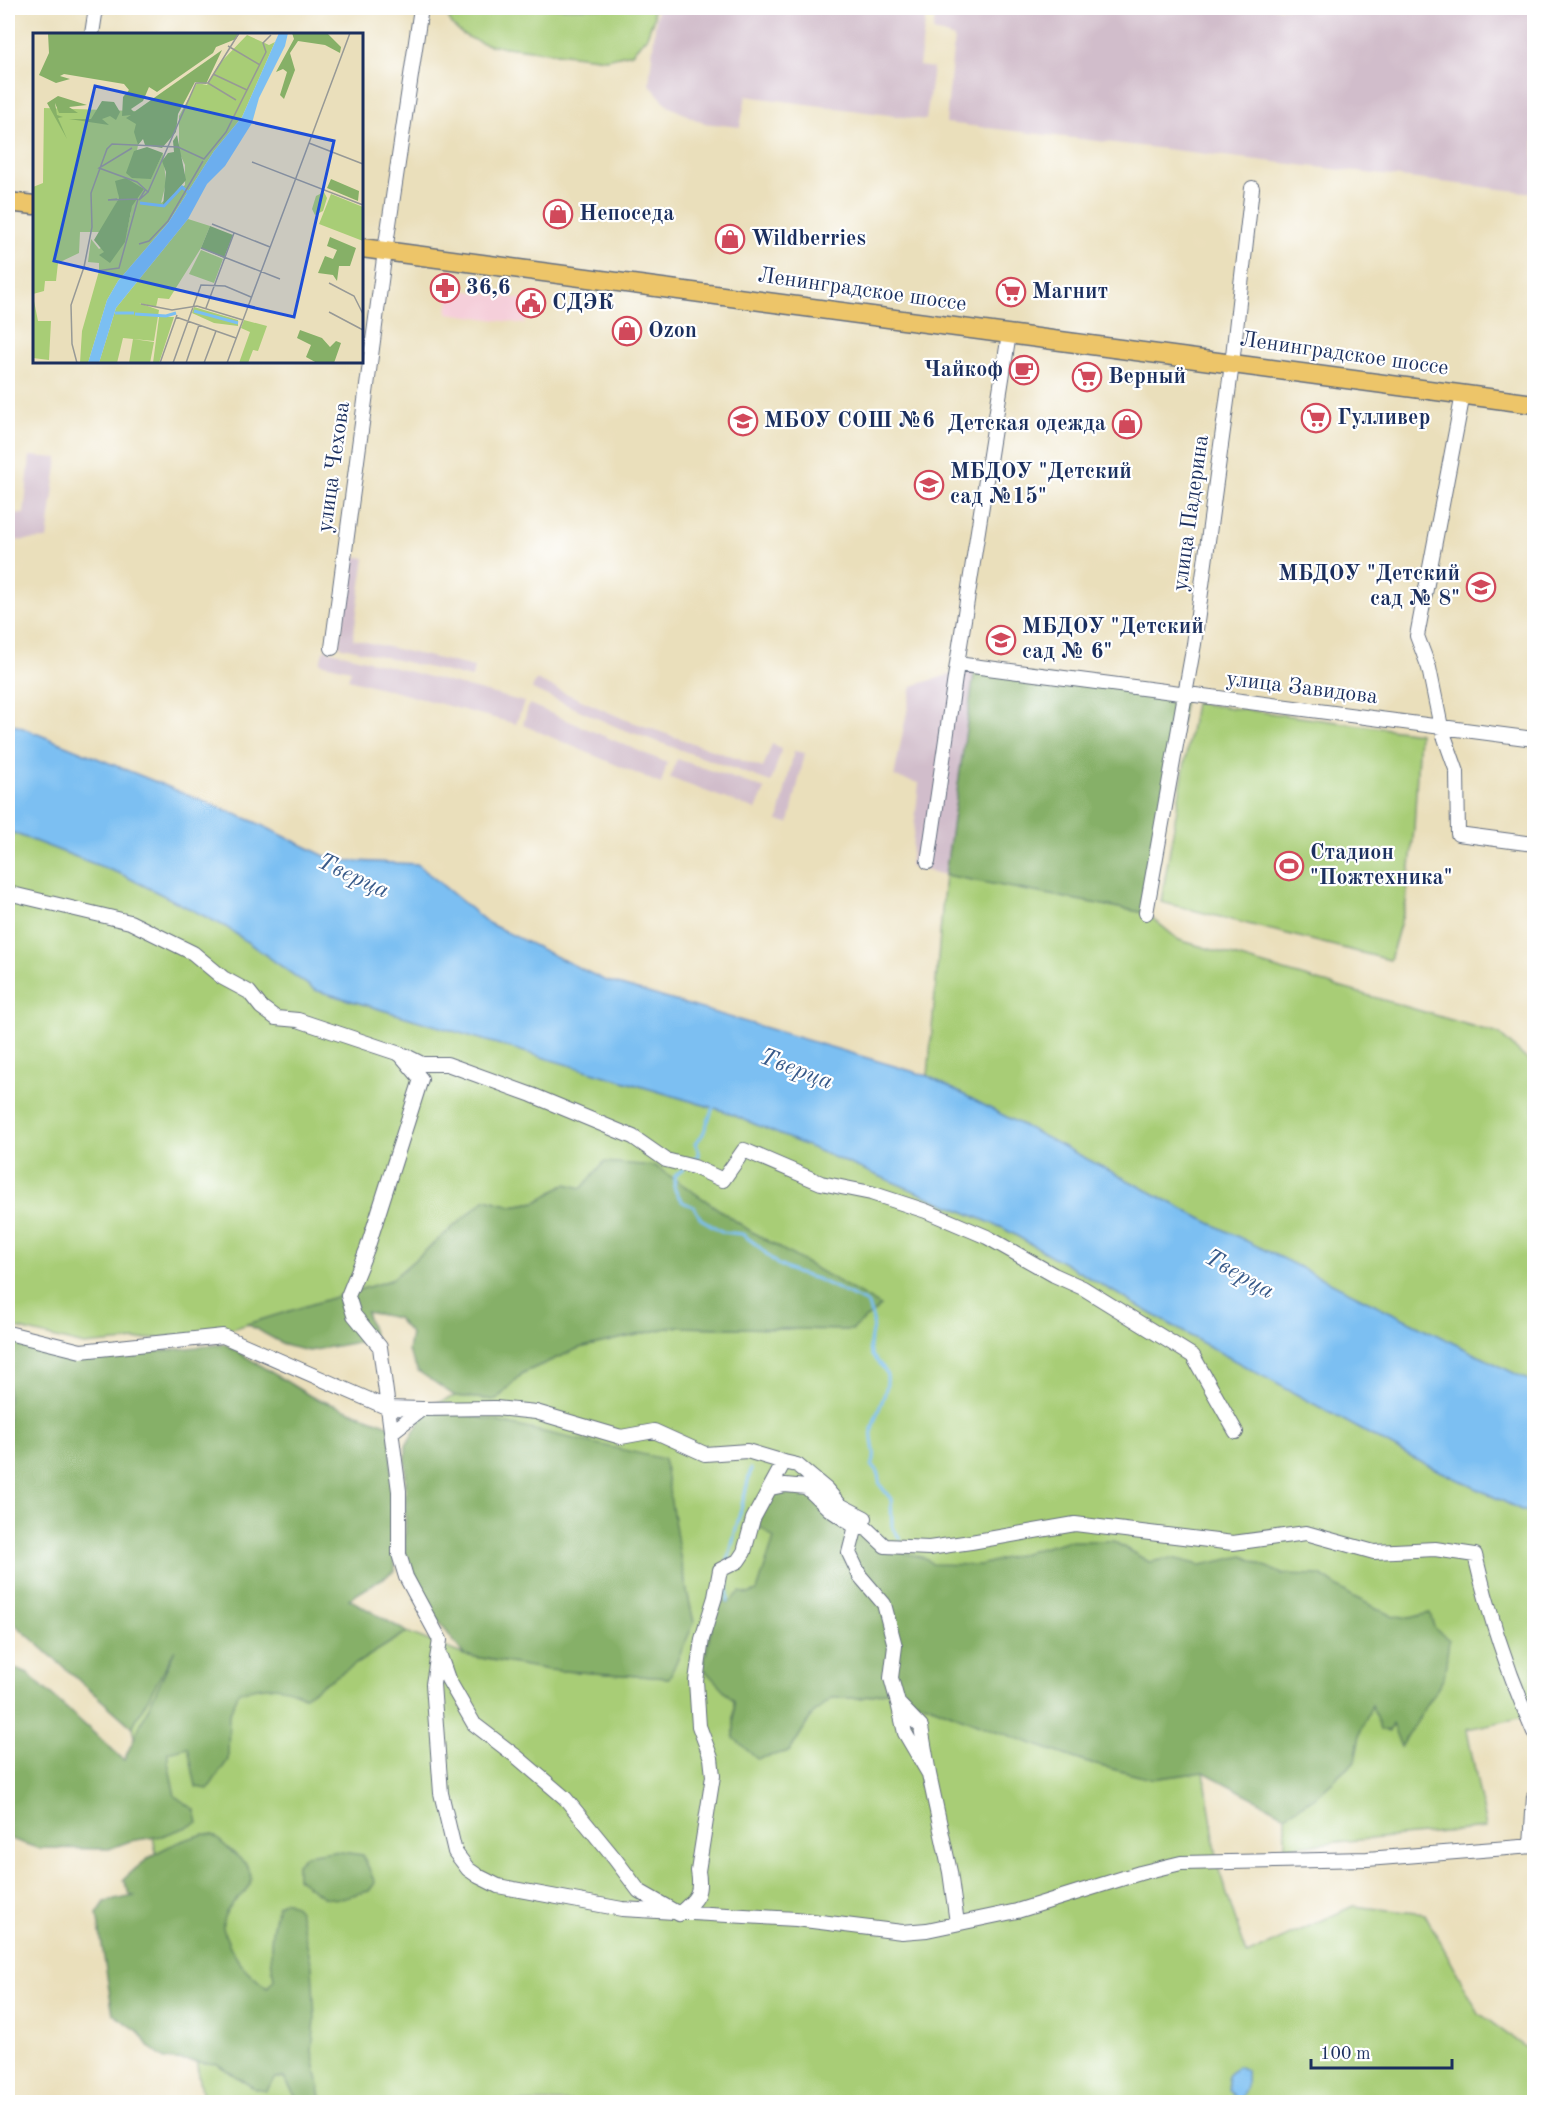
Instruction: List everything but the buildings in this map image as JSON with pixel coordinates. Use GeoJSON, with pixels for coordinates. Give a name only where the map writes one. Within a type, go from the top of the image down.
{"type":"FeatureCollection","features":[{"type":"Feature","properties":{"kind":"main road"},"geometry":{"type":"LineString","coordinates":[[8,202],[33,205]]}},
{"type":"Feature","properties":{"kind":"main road","name":"Ленинградское шоссе"},"geometry":{"type":"LineString","coordinates":[[363,248],[1534,404]]}},
{"type":"Feature","properties":{"kind":"street"},"geometry":{"type":"LineString","coordinates":[[92,33],[96,8]]}},
{"type":"Feature","properties":{"kind":"street","name":"улица Чехова"},"geometry":{"type":"LineString","coordinates":[[332,648],[385,251],[421,8]]}},
{"type":"Feature","properties":{"kind":"street","name":"улица Падерина"},"geometry":{"type":"LineString","coordinates":[[1146,913],[1186,694],[1232,363],[1252,188]]}},
{"type":"Feature","properties":{"kind":"street"},"geometry":{"type":"LineString","coordinates":[[928,862],[1010,334]]}},
{"type":"Feature","properties":{"kind":"street"},"geometry":{"type":"LineString","coordinates":[[1463,394],[1417,636],[1429,668],[1441,727],[1457,772],[1458,834],[1534,844]]}},
{"type":"Feature","properties":{"kind":"street","name":"улица Завидова"},"geometry":{"type":"LineString","coordinates":[[957,664],[1534,739]]}},
{"type":"Feature","properties":{"kind":"street"},"geometry":{"type":"LineString","coordinates":[[8,893],[130,922],[193,953],[223,978],[249,992],[261,1007],[276,1018],[297,1020],[400,1054],[422,1064],[447,1064],[532,1095],[633,1137],[666,1160],[694,1167],[723,1180],[744,1150],[821,1183],[871,1193],[926,1211],[987,1237],[1054,1275],[1083,1288],[1193,1356],[1236,1432]]}},
{"type":"Feature","properties":{"kind":"street"},"geometry":{"type":"LineString","coordinates":[[400,1054],[421,1079],[367,1249],[348,1296],[354,1315],[380,1347],[399,1491],[399,1554],[406,1577],[440,1640],[433,1684],[441,1793],[455,1851],[468,1869],[498,1886],[622,1909],[796,1919],[902,1932],[927,1930],[1017,1911],[1140,1873],[1181,1863],[1367,1859],[1533,1845],[1534,1796]]}},
{"type":"Feature","properties":{"kind":"street"},"geometry":{"type":"LineString","coordinates":[[8,1333],[81,1351],[223,1336],[388,1408],[495,1408],[536,1412],[621,1437],[654,1431],[705,1454],[747,1451],[797,1465],[840,1504],[865,1518],[856,1526],[849,1553],[860,1576],[884,1604],[895,1646],[891,1678],[898,1703],[921,1727],[950,1872],[957,1923]]}},
{"type":"Feature","properties":{"kind":"street"},"geometry":{"type":"LineString","coordinates":[[392,1432],[423,1409]]}},
{"type":"Feature","properties":{"kind":"street"},"geometry":{"type":"LineString","coordinates":[[679,1914],[696,1897],[700,1886],[699,1863],[713,1776],[711,1758],[699,1726],[696,1699],[702,1639],[715,1597],[720,1570],[738,1560],[744,1552],[753,1519],[784,1462]]}},
{"type":"Feature","properties":{"kind":"street"},"geometry":{"type":"LineString","coordinates":[[771,1488],[786,1485],[806,1487],[829,1509],[856,1526],[867,1529],[885,1546],[929,1548],[1075,1524],[1233,1543],[1306,1533],[1374,1552],[1435,1549],[1475,1555],[1485,1600],[1501,1649],[1534,1732]]}},
{"type":"Feature","properties":{"kind":"street"},"geometry":{"type":"LineString","coordinates":[[439,1654],[448,1679],[474,1724],[565,1798],[639,1891],[679,1914]]}},
{"type":"Feature","properties":{"kind":"shaded area"},"geometry":{"type":"Polygon","coordinates":[[[657,8],[927,8],[919,66],[933,68],[926,120],[746,96],[740,127],[703,123],[668,106],[649,84],[657,8]]]}},
{"type":"Feature","properties":{"kind":"shaded area"},"geometry":{"type":"Polygon","coordinates":[[[936,8],[1534,8],[1534,193],[946,123],[954,38],[933,31],[936,8]]]}},
{"type":"Feature","properties":{"kind":"shaded area"},"geometry":{"type":"Polygon","coordinates":[[[450,286],[460,290],[528,300],[525,324],[447,313],[450,286]]]}},
{"type":"Feature","properties":{"kind":"shaded area"},"geometry":{"type":"Polygon","coordinates":[[[30,456],[58,458],[47,539],[8,541],[8,513],[24,514],[30,456]]]}},
{"type":"Feature","properties":{"kind":"shaded area"},"geometry":{"type":"Polygon","coordinates":[[[354,556],[365,558],[353,639],[474,667],[472,678],[339,646],[354,556]]]}},
{"type":"Feature","properties":{"kind":"shaded area"},"geometry":{"type":"Polygon","coordinates":[[[324,649],[524,702],[516,724],[348,679],[351,670],[320,663],[324,649]]]}},
{"type":"Feature","properties":{"kind":"shaded area"},"geometry":{"type":"Polygon","coordinates":[[[975,667],[945,875],[910,866],[919,783],[894,777],[912,686],[975,667]]]}},
{"type":"Feature","properties":{"kind":"shaded area"},"geometry":{"type":"Polygon","coordinates":[[[536,680],[624,719],[763,768],[772,744],[782,748],[771,782],[619,728],[532,689],[536,680]]]}},
{"type":"Feature","properties":{"kind":"shaded area"},"geometry":{"type":"Polygon","coordinates":[[[529,704],[667,763],[661,784],[523,725],[529,704]]]}},
{"type":"Feature","properties":{"kind":"shaded area"},"geometry":{"type":"Polygon","coordinates":[[[794,751],[805,753],[789,823],[778,821],[794,751]]]}},
{"type":"Feature","properties":{"kind":"shaded area"},"geometry":{"type":"Polygon","coordinates":[[[677,759],[765,789],[756,810],[670,778],[677,759]]]}},
{"type":"Feature","properties":{"kind":"green space"},"geometry":{"type":"Polygon","coordinates":[[[446,8],[652,8],[654,17],[647,36],[632,53],[606,59],[481,43],[455,28],[446,8]]]}},
{"type":"Feature","properties":{"kind":"green space"},"geometry":{"type":"Polygon","coordinates":[[[975,667],[1186,694],[1146,913],[945,875],[975,667]]]}},
{"type":"Feature","properties":{"kind":"green space","name":"Стадион \"Пожтехника\""},"geometry":{"type":"Polygon","coordinates":[[[1195,703],[1419,733],[1414,830],[1406,903],[1390,960],[1161,902],[1195,703]]]}},
{"type":"Feature","properties":{"kind":"green space"},"geometry":{"type":"Polygon","coordinates":[[[8,831],[121,874],[226,927],[315,990],[721,1110],[1003,1228],[1208,1346],[1413,1458],[1534,1516],[1534,1715],[1467,1729],[1486,1828],[1285,1847],[1285,1815],[1314,1798],[1355,1761],[1172,1558],[1149,1562],[1113,1541],[734,1701],[734,1738],[790,1751],[812,1715],[832,1698],[861,1698],[892,1690],[982,1726],[1085,1762],[1151,1779],[1204,1772],[1219,1870],[1247,1955],[1353,1906],[1425,1914],[1479,2013],[1534,2054],[1534,2102],[204,2102],[132,1727],[180,1638],[304,1696],[407,1632],[464,1655],[549,1670],[668,1678],[694,1623],[682,1568],[428,1406],[455,1396],[496,1400],[523,1373],[579,1348],[672,1327],[852,1330],[752,1232],[655,1166],[582,1188],[566,1184],[536,1202],[511,1206],[486,1199],[391,1280],[220,1332],[84,1345],[8,1326],[8,831]]]}},
{"type":"Feature","properties":{"kind":"green space"},"geometry":{"type":"Polygon","coordinates":[[[945,875],[1146,913],[1179,940],[1499,1034],[1534,1066],[1534,1383],[1204,1220],[928,1076],[945,875]]]}},
{"type":"Feature","properties":{"kind":"green space"},"geometry":{"type":"Polygon","coordinates":[[[604,1162],[655,1166],[752,1232],[881,1306],[852,1330],[672,1327],[579,1348],[523,1373],[496,1400],[455,1396],[418,1371],[408,1351],[411,1334],[397,1318],[366,1312],[375,1339],[309,1351],[287,1346],[247,1324],[391,1280],[486,1199],[511,1206],[536,1202],[566,1184],[582,1188],[604,1162]]]}},
{"type":"Feature","properties":{"kind":"green space"},"geometry":{"type":"Polygon","coordinates":[[[8,1341],[75,1360],[225,1344],[312,1397],[389,1425],[395,1571],[349,1599],[407,1632],[305,1696],[288,1689],[273,1687],[239,1692],[229,1715],[228,1760],[208,1789],[196,1787],[188,1747],[168,1752],[175,1796],[195,1810],[198,1823],[162,1836],[130,1841],[109,1849],[37,1848],[8,1838],[8,1666],[28,1674],[124,1760],[175,1650],[132,1727],[8,1618],[8,1341]]]}},
{"type":"Feature","properties":{"kind":"green space"},"geometry":{"type":"Polygon","coordinates":[[[428,1406],[664,1459],[682,1568],[694,1623],[669,1678],[549,1670],[464,1655],[429,1608],[405,1551],[406,1446],[428,1406]]]}},
{"type":"Feature","properties":{"kind":"green space"},"geometry":{"type":"Polygon","coordinates":[[[785,1487],[804,1488],[900,1552],[926,1558],[932,1564],[980,1565],[1067,1541],[1113,1541],[1149,1562],[1172,1558],[1201,1565],[1243,1556],[1282,1574],[1320,1575],[1352,1596],[1391,1615],[1410,1618],[1430,1613],[1434,1627],[1449,1640],[1444,1678],[1401,1747],[1392,1724],[1389,1732],[1380,1730],[1372,1705],[1361,1730],[1355,1761],[1314,1798],[1285,1815],[1204,1772],[1151,1779],[1085,1762],[982,1726],[892,1690],[861,1698],[832,1698],[812,1715],[790,1751],[757,1759],[734,1738],[734,1701],[703,1668],[719,1602],[724,1600],[728,1603],[740,1592],[748,1594],[757,1591],[774,1538],[757,1524],[767,1498],[785,1487]]]}},
{"type":"Feature","properties":{"kind":"green space"},"geometry":{"type":"Polygon","coordinates":[[[204,1834],[213,1835],[246,1864],[250,1873],[251,1881],[248,1887],[229,1908],[223,1926],[238,1959],[267,1988],[274,1979],[271,1942],[278,1905],[285,1901],[294,1905],[299,1911],[312,1966],[315,2019],[312,2051],[322,2102],[299,2102],[284,2078],[276,2078],[266,2091],[255,2089],[217,2064],[165,2059],[149,2047],[138,2031],[113,2014],[97,1914],[105,1902],[134,1896],[130,1894],[123,1880],[142,1863],[170,1846],[204,1834]]]}},
{"type":"Feature","properties":{"kind":"green space"},"geometry":{"type":"Polygon","coordinates":[[[333,1851],[363,1855],[375,1883],[369,1891],[337,1899],[323,1897],[297,1878],[297,1864],[306,1855],[333,1851]]]}},
{"type":"Feature","properties":{"kind":"water","name":"Тверца"},"geometry":{"type":"Polygon","coordinates":[[[8,722],[255,822],[333,860],[417,864],[488,923],[604,980],[928,1076],[1204,1220],[1534,1383],[1534,1516],[1413,1458],[1208,1346],[1003,1228],[721,1110],[315,990],[226,927],[121,874],[8,831],[8,722]]]}},
{"type":"Feature","properties":{"kind":"water"},"geometry":{"type":"Polygon","coordinates":[[[1237,2066],[1246,2070],[1246,2086],[1239,2102],[1229,2090],[1227,2076],[1237,2066]]]}},
{"type":"Feature","properties":{"kind":"waterway"},"geometry":{"type":"LineString","coordinates":[[689,1162],[698,1156],[695,1144],[703,1134],[714,1105]]}},
{"type":"Feature","properties":{"kind":"waterway"},"geometry":{"type":"LineString","coordinates":[[683,1169],[675,1176],[674,1187],[683,1202],[694,1207],[701,1219],[723,1232],[742,1234],[777,1264],[817,1279],[867,1303],[873,1321],[871,1353],[887,1376],[886,1389],[872,1430],[874,1457],[872,1466],[877,1470],[880,1485],[891,1499],[892,1526],[900,1539]]}},
{"type":"Feature","properties":{"kind":"waterway"},"geometry":{"type":"LineString","coordinates":[[728,1561],[751,1469]]}},
{"type":"Feature","properties":{"kind":"waterway"},"geometry":{"type":"LineString","coordinates":[[727,1572],[728,1601]]}},
{"type":"Feature","properties":{"kind":"place","name":"Непоседа"},"geometry":{"type":"Point","coordinates":[558,214]}},
{"type":"Feature","properties":{"kind":"place","name":"Wildberries"},"geometry":{"type":"Point","coordinates":[730,239]}},
{"type":"Feature","properties":{"kind":"place","name":"36,6"},"geometry":{"type":"Point","coordinates":[445,288]}},
{"type":"Feature","properties":{"kind":"place","name":"Магнит"},"geometry":{"type":"Point","coordinates":[1011,292]}},
{"type":"Feature","properties":{"kind":"place","name":"СДЭК"},"geometry":{"type":"Point","coordinates":[531,303]}},
{"type":"Feature","properties":{"kind":"place","name":"Ozon"},"geometry":{"type":"Point","coordinates":[627,331]}},
{"type":"Feature","properties":{"kind":"place","name":"Чайкоф"},"geometry":{"type":"Point","coordinates":[1024,370]}},
{"type":"Feature","properties":{"kind":"place","name":"Верный"},"geometry":{"type":"Point","coordinates":[1087,377]}},
{"type":"Feature","properties":{"kind":"place","name":"Гулливер"},"geometry":{"type":"Point","coordinates":[1316,418]}},
{"type":"Feature","properties":{"kind":"place","name":"МБОУ СОШ №6"},"geometry":{"type":"Point","coordinates":[743,421]}},
{"type":"Feature","properties":{"kind":"place","name":"Детская одежда"},"geometry":{"type":"Point","coordinates":[1127,424]}},
{"type":"Feature","properties":{"kind":"place","name":"МБДОУ \"Детский сад №15\""},"geometry":{"type":"Point","coordinates":[929,485]}},
{"type":"Feature","properties":{"kind":"place","name":"МБДОУ \"Детский сад № 8\""},"geometry":{"type":"Point","coordinates":[1481,587]}},
{"type":"Feature","properties":{"kind":"place","name":"МБДОУ \"Детский сад № 6\""},"geometry":{"type":"Point","coordinates":[1001,640]}},
{"type":"Feature","properties":{"kind":"place","name":"Стадион \"Пожтехника\""},"geometry":{"type":"Point","coordinates":[1289,866]}}]}
